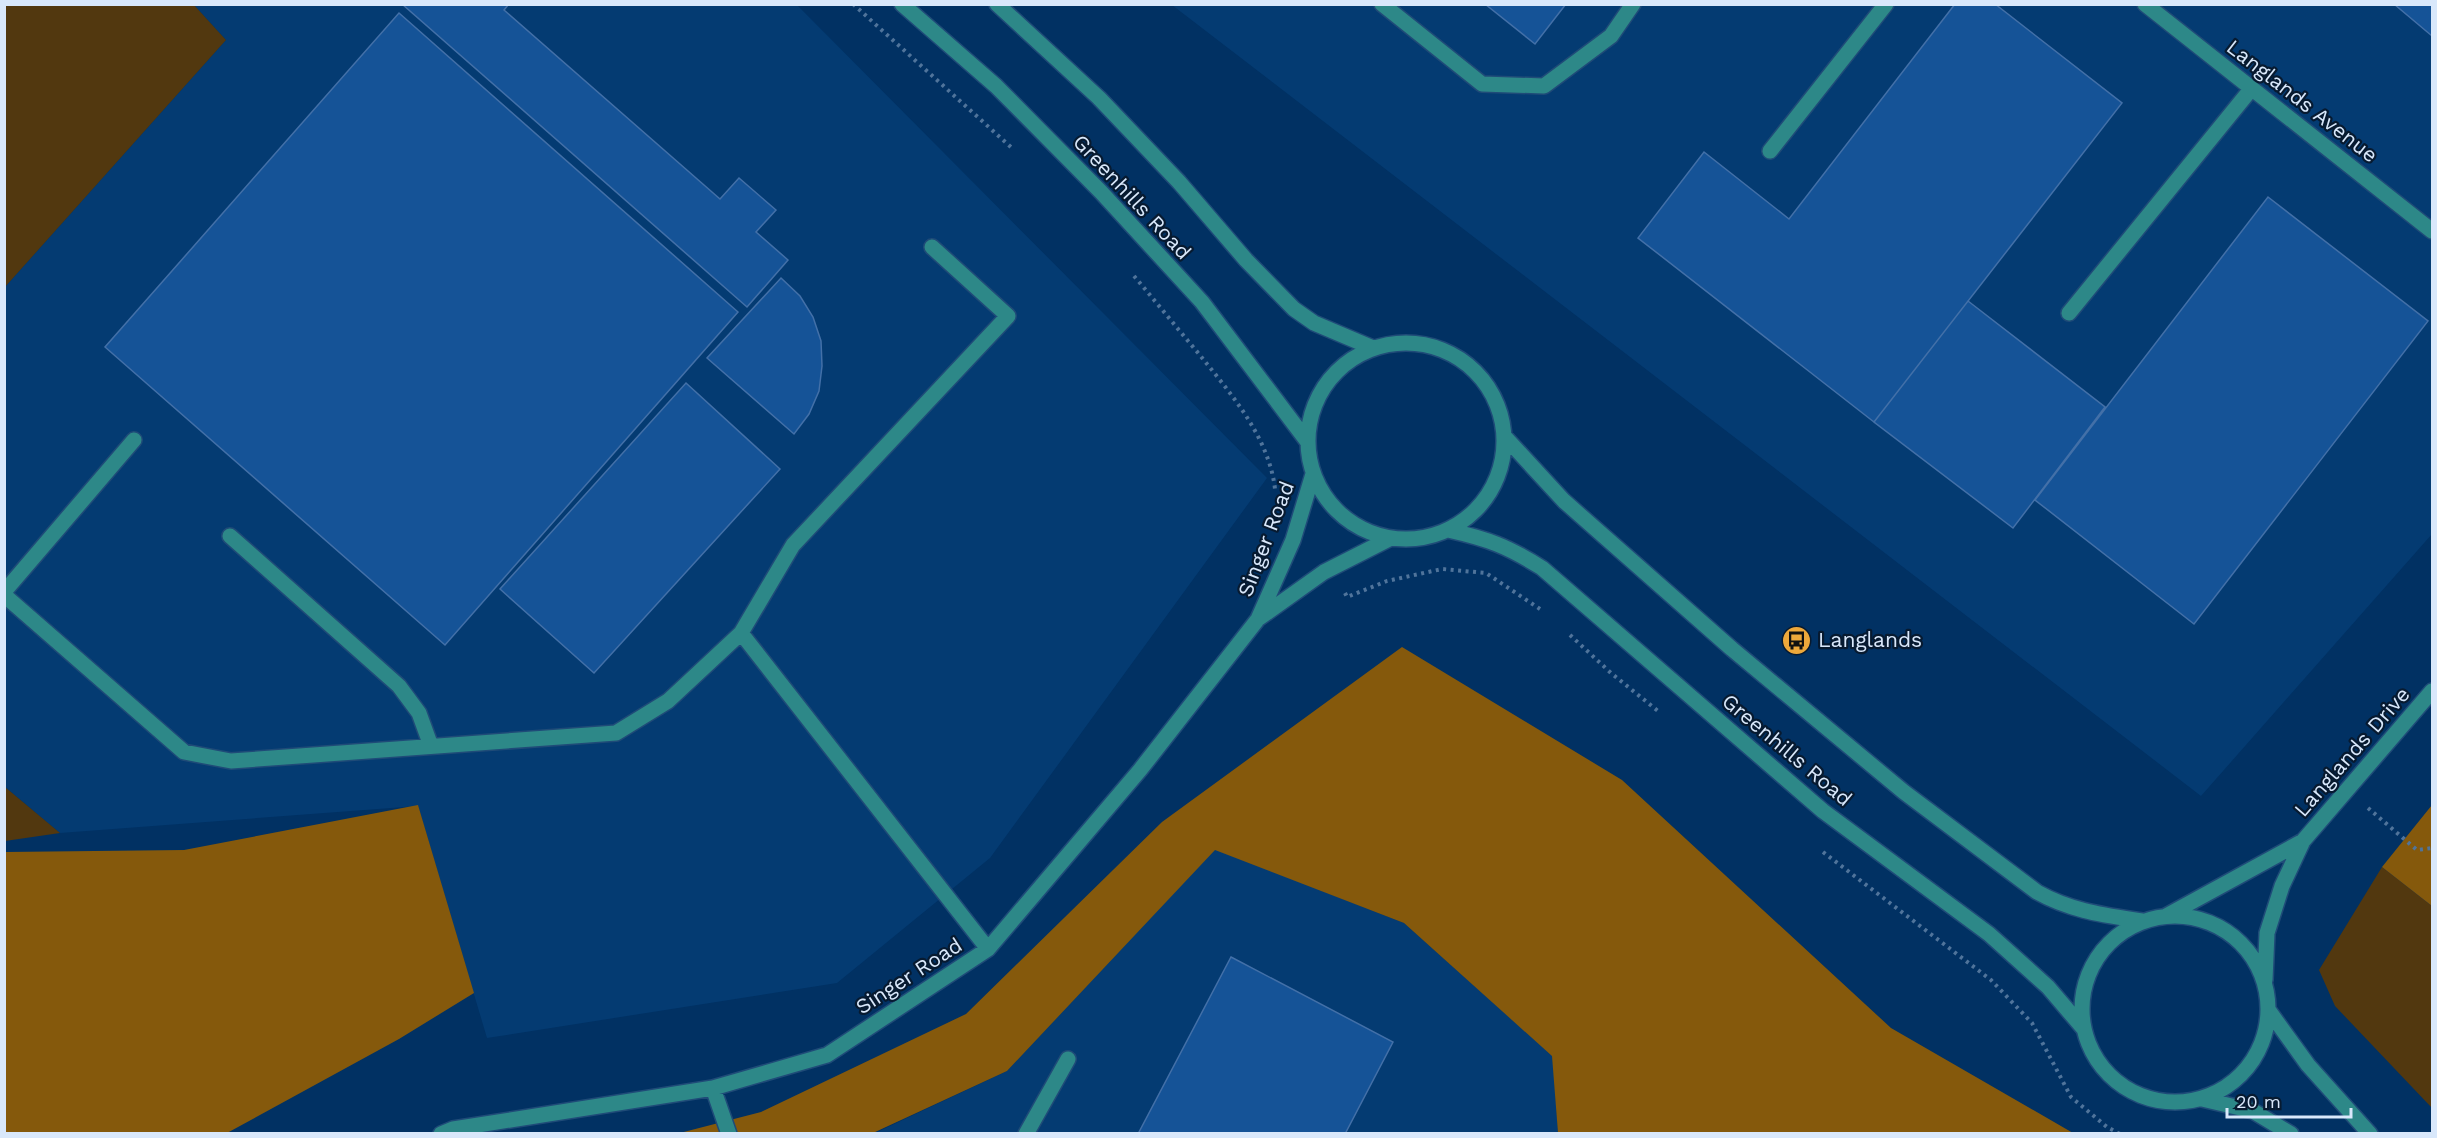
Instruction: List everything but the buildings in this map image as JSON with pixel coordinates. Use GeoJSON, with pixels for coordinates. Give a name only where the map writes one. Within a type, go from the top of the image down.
{"type":"FeatureCollection","features":[{"type":"Feature","properties":{"kind":"street","name":"Greenhills Road"},"geometry":{"type":"LineString","coordinates":[[902,4],[996,86],[1108,201],[1202,303],[1307,441]]}},
{"type":"Feature","properties":{"kind":"street","name":"Greenhills Road"},"geometry":{"type":"LineString","coordinates":[[997,4],[1099,98],[1179,182],[1246,260],[1294,309],[1314,323],[1373,348]]}},
{"type":"Feature","properties":{"kind":"street"},"geometry":{"type":"LineString","coordinates":[[1382,4],[1482,84],[1544,86],[1611,36],[1633,4]]}},
{"type":"Feature","properties":{"kind":"street"},"geometry":{"type":"LineString","coordinates":[[1770,151],[1886,4]]}},
{"type":"Feature","properties":{"kind":"street","name":"Langlands Avenue"},"geometry":{"type":"LineString","coordinates":[[2145,4],[2433,231]]}},
{"type":"Feature","properties":{"kind":"street"},"geometry":{"type":"LineString","coordinates":[[2069,313],[2252,88]]}},
{"type":"Feature","properties":{"kind":"street"},"geometry":{"type":"LineString","coordinates":[[134,440],[4,594],[184,752],[231,761],[616,733],[668,701],[741,633],[793,545],[1008,316],[932,247]]}},
{"type":"Feature","properties":{"kind":"street"},"geometry":{"type":"LineString","coordinates":[[1399,342],[1425,344],[1450,352],[1472,367],[1489,387],[1500,411],[1505,437],[1501,466],[1491,492],[1472,514],[1448,530],[1420,539],[1391,538],[1365,531],[1343,517],[1325,498],[1313,474],[1307,441],[1312,411],[1325,384],[1346,362],[1373,348],[1399,342]]}},
{"type":"Feature","properties":{"kind":"street","name":"Greenhills Road"},"geometry":{"type":"LineString","coordinates":[[1505,437],[1564,501],[1732,649],[1904,792],[2037,892],[2059,904],[2086,912],[2142,921]]}},
{"type":"Feature","properties":{"kind":"street","name":"Singer Road"},"geometry":{"type":"LineString","coordinates":[[441,1134],[453,1129],[713,1088],[827,1055],[988,949],[1140,770],[1258,619],[1293,540],[1313,474]]}},
{"type":"Feature","properties":{"kind":"street","name":"Greenhills Road"},"geometry":{"type":"LineString","coordinates":[[1448,530],[1489,539],[1515,551],[1542,568],[1823,810],[1989,934],[2048,987],[2083,1028]]}},
{"type":"Feature","properties":{"kind":"street"},"geometry":{"type":"LineString","coordinates":[[230,536],[399,686],[419,712],[431,746]]}},
{"type":"Feature","properties":{"kind":"street","name":"Singer Road"},"geometry":{"type":"LineString","coordinates":[[1258,619],[1330,569],[1391,538]]}},
{"type":"Feature","properties":{"kind":"street"},"geometry":{"type":"LineString","coordinates":[[741,633],[988,949]]}},
{"type":"Feature","properties":{"kind":"street","name":"Langlands Drive"},"geometry":{"type":"LineString","coordinates":[[2265,983],[2267,933],[2282,886],[2303,841],[2433,691]]}},
{"type":"Feature","properties":{"kind":"street","name":"Langlands Drive"},"geometry":{"type":"LineString","coordinates":[[2164,917],[2303,841]]}},
{"type":"Feature","properties":{"kind":"street"},"geometry":{"type":"LineString","coordinates":[[2164,917],[2191,917],[2212,924],[2236,938],[2254,960],[2265,983],[2269,1011],[2263,1040],[2250,1065],[2230,1085],[2202,1099],[2172,1103],[2141,1097],[2115,1080],[2094,1057],[2083,1028],[2082,997],[2091,967],[2110,942],[2142,921],[2164,917]]}},
{"type":"Feature","properties":{"kind":"street"},"geometry":{"type":"LineString","coordinates":[[2269,1011],[2308,1065],[2370,1134]]}},
{"type":"Feature","properties":{"kind":"street"},"geometry":{"type":"LineString","coordinates":[[1026,1134],[1068,1059]]}},
{"type":"Feature","properties":{"kind":"street"},"geometry":{"type":"LineString","coordinates":[[713,1088],[729,1134]]}},
{"type":"Feature","properties":{"kind":"street"},"geometry":{"type":"LineString","coordinates":[[2202,1099],[2253,1111],[2291,1134]]}},
{"type":"Feature","properties":{"kind":"path"},"geometry":{"type":"LineString","coordinates":[[853,4],[1021,156]]}},
{"type":"Feature","properties":{"kind":"path"},"geometry":{"type":"LineString","coordinates":[[1129,270],[1231,394],[1260,440],[1273,472],[1275,491]]}},
{"type":"Feature","properties":{"kind":"path"},"geometry":{"type":"LineString","coordinates":[[1330,569],[1347,597],[1387,581],[1442,569],[1486,573],[1545,612]]}},
{"type":"Feature","properties":{"kind":"path"},"geometry":{"type":"LineString","coordinates":[[1562,627],[1611,673],[1664,716]]}},
{"type":"Feature","properties":{"kind":"path"},"geometry":{"type":"LineString","coordinates":[[2346,790],[2417,850],[2433,848]]}},
{"type":"Feature","properties":{"kind":"path"},"geometry":{"type":"LineString","coordinates":[[1814,844],[1991,980],[2032,1023],[2071,1097],[2107,1127],[2120,1134]]}},
{"type":"Feature","properties":{"kind":"shaded area"},"geometry":{"type":"Polygon","coordinates":[[[5,4],[194,5],[226,40],[5,287],[5,4]]]}},
{"type":"Feature","properties":{"kind":"shaded area"},"geometry":{"type":"Polygon","coordinates":[[[194,5],[797,5],[1267,478],[990,858],[837,983],[487,1038],[418,806],[60,833],[5,787],[5,287],[226,40],[194,5]]]}},
{"type":"Feature","properties":{"kind":"shaded area"},"geometry":{"type":"Polygon","coordinates":[[[1172,5],[2432,5],[2432,534],[2201,796],[1172,5]]]}},
{"type":"Feature","properties":{"kind":"shaded area"},"geometry":{"type":"Polygon","coordinates":[[[1402,647],[1622,780],[1891,1028],[2073,1133],[1558,1133],[1552,1056],[1404,923],[1215,850],[1007,1071],[873,1133],[676,1134],[761,1112],[966,1014],[1162,822],[1402,647]]]}},
{"type":"Feature","properties":{"kind":"shaded area"},"geometry":{"type":"Polygon","coordinates":[[[5,787],[60,833],[5,841],[5,787]]]}},
{"type":"Feature","properties":{"kind":"shaded area"},"geometry":{"type":"Polygon","coordinates":[[[418,805],[474,993],[399,1039],[227,1133],[5,1133],[5,852],[184,850],[418,805]]]}},
{"type":"Feature","properties":{"kind":"shaded area"},"geometry":{"type":"Polygon","coordinates":[[[2432,805],[2432,906],[2382,867],[2432,805]]]}},
{"type":"Feature","properties":{"kind":"shaded area"},"geometry":{"type":"Polygon","coordinates":[[[1215,849],[1404,923],[1553,1056],[1558,1133],[873,1134],[1007,1071],[1215,849]]]}},
{"type":"Feature","properties":{"kind":"shaded area"},"geometry":{"type":"Polygon","coordinates":[[[2382,867],[2432,906],[2432,1108],[2335,1006],[2319,970],[2382,867]]]}},
{"type":"Feature","properties":{"kind":"place","name":"Langlands"},"geometry":{"type":"Point","coordinates":[1797,640]}}]}
